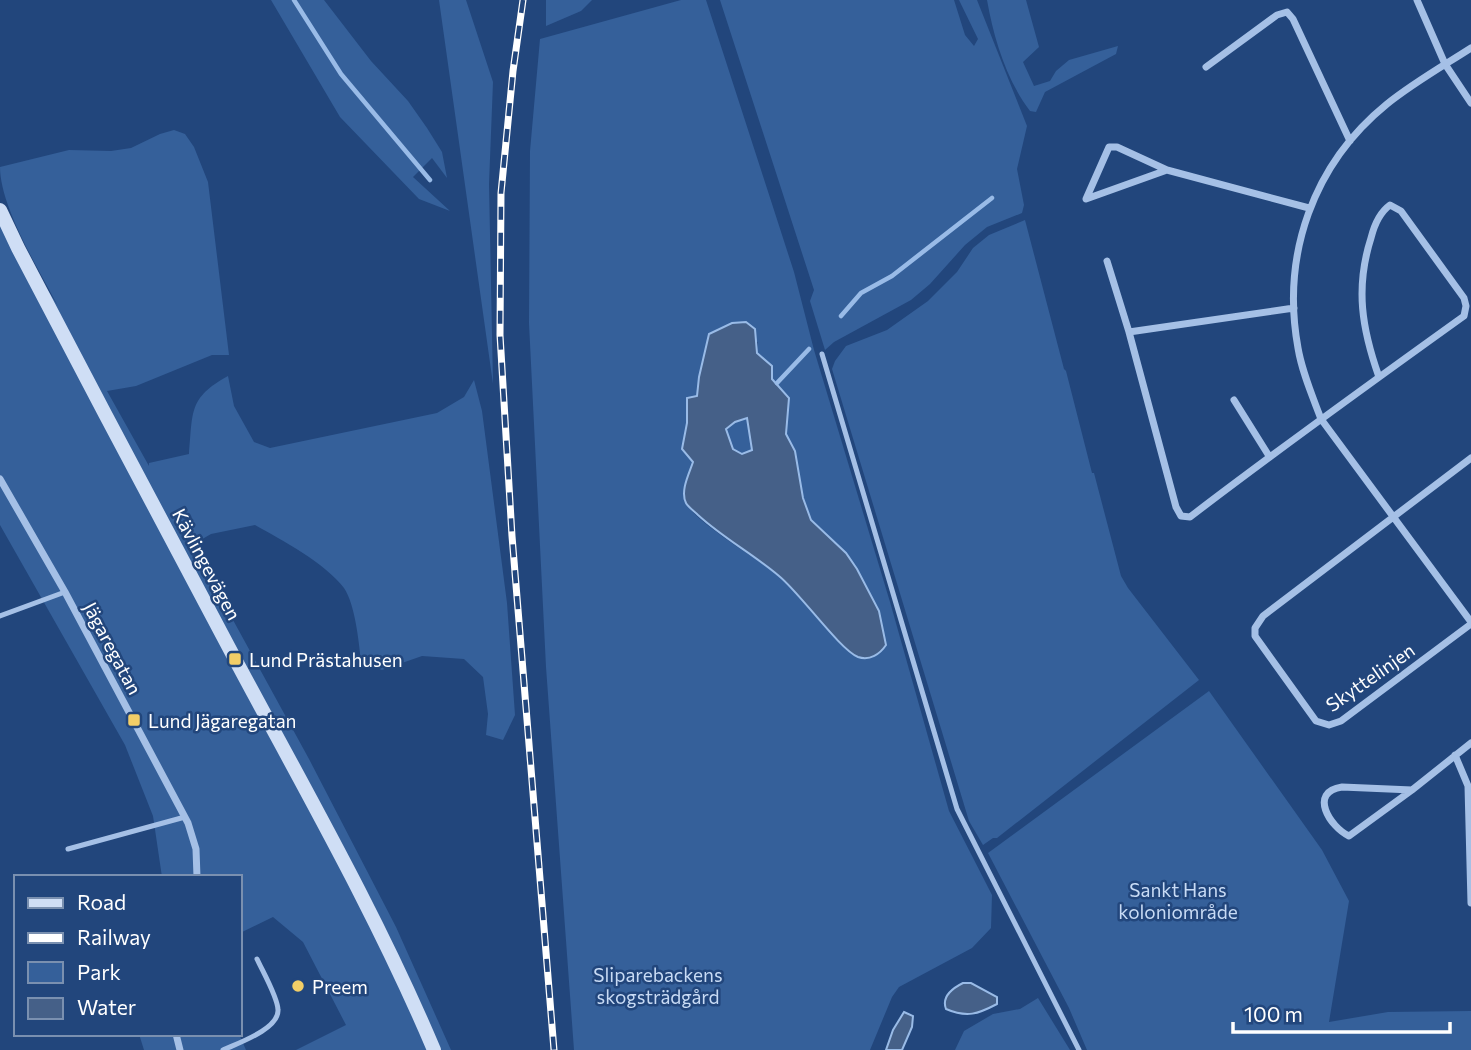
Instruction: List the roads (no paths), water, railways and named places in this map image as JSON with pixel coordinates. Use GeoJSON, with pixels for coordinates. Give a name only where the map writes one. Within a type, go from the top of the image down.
{"type":"FeatureCollection","features":[{"type":"Feature","properties":{"kind":"main road","name":"Kävlingevägen"},"geometry":{"type":"LineString","coordinates":[[0,210],[327,829],[434,1050]]}},
{"type":"Feature","properties":{"kind":"street"},"geometry":{"type":"LineString","coordinates":[[1417,0],[1445,64],[1471,103]]}},
{"type":"Feature","properties":{"kind":"street"},"geometry":{"type":"LineString","coordinates":[[1206,67],[1277,15],[1287,12],[1293,19],[1350,141]]}},
{"type":"Feature","properties":{"kind":"street","name":"Skyttelinjen"},"geometry":{"type":"LineString","coordinates":[[1471,48],[1386,105],[1350,141],[1328,172],[1308,208],[1299,239],[1294,276],[1298,347],[1321,419],[1393,518],[1471,623],[1341,721],[1329,725],[1316,721],[1261,647],[1255,636],[1255,628],[1263,615],[1393,518],[1471,458]]}},
{"type":"Feature","properties":{"kind":"street"},"geometry":{"type":"LineString","coordinates":[[1167,170],[1086,199],[1109,147],[1117,147],[1167,170],[1308,208]]}},
{"type":"Feature","properties":{"kind":"street"},"geometry":{"type":"LineString","coordinates":[[1107,261],[1176,507],[1181,516],[1190,517],[1269,456],[1464,316],[1464,298],[1401,211],[1390,205],[1384,209],[1375,225],[1365,255],[1362,276],[1361,314],[1379,377]]}},
{"type":"Feature","properties":{"kind":"street"},"geometry":{"type":"LineString","coordinates":[[1129,332],[1294,308]]}},
{"type":"Feature","properties":{"kind":"street"},"geometry":{"type":"LineString","coordinates":[[1234,400],[1269,456]]}},
{"type":"Feature","properties":{"kind":"street","name":"Jägaregatan"},"geometry":{"type":"LineString","coordinates":[[0,479],[65,592],[185,817],[195,849],[197,875]]}},
{"type":"Feature","properties":{"kind":"street"},"geometry":{"type":"LineString","coordinates":[[1412,790],[1333,788],[1326,794],[1325,809],[1340,832],[1349,836],[1412,790],[1471,743]]}},
{"type":"Feature","properties":{"kind":"street"},"geometry":{"type":"LineString","coordinates":[[1455,755],[1468,786],[1471,903]]}},
{"type":"Feature","properties":{"kind":"lane"},"geometry":{"type":"LineString","coordinates":[[822,354],[957,809],[1079,1050]]}},
{"type":"Feature","properties":{"kind":"lane"},"geometry":{"type":"LineString","coordinates":[[0,615],[65,592]]}},
{"type":"Feature","properties":{"kind":"lane"},"geometry":{"type":"LineString","coordinates":[[68,849],[185,817]]}},
{"type":"Feature","properties":{"kind":"lane"},"geometry":{"type":"LineString","coordinates":[[223,1050],[267,1028],[277,1019],[279,1007],[257,959]]}},
{"type":"Feature","properties":{"kind":"water"},"geometry":{"type":"Polygon","coordinates":[[[746,322],[755,329],[757,353],[772,366],[772,379],[789,398],[786,434],[795,451],[803,498],[811,520],[846,553],[879,611],[886,645],[874,656],[862,658],[850,652],[779,576],[718,531],[686,503],[685,488],[693,462],[682,449],[687,423],[687,398],[697,396],[709,334],[732,323],[746,322]],[[747,418],[726,429],[733,449],[742,454],[752,450],[747,418]]]}},
{"type":"Feature","properties":{"kind":"water"},"geometry":{"type":"Polygon","coordinates":[[[963,983],[971,983],[997,997],[997,1004],[972,1014],[946,1009],[947,996],[963,983]]]}},
{"type":"Feature","properties":{"kind":"water"},"geometry":{"type":"Polygon","coordinates":[[[904,1012],[913,1016],[912,1027],[902,1050],[886,1050],[893,1030],[904,1012]]]}},
{"type":"Feature","properties":{"kind":"waterway"},"geometry":{"type":"LineString","coordinates":[[294,0],[341,74],[430,180]]}},
{"type":"Feature","properties":{"kind":"waterway"},"geometry":{"type":"LineString","coordinates":[[841,316],[861,293],[892,276],[992,198]]}},
{"type":"Feature","properties":{"kind":"waterway"},"geometry":{"type":"LineString","coordinates":[[777,383],[809,349]]}},
{"type":"Feature","properties":{"kind":"railway"},"geometry":{"type":"LineString","coordinates":[[523,0],[501,193],[500,335],[512,536],[554,1050]]}},
{"type":"Feature","properties":{"kind":"place","name":"Lund Prästahusen"},"geometry":{"type":"Point","coordinates":[235,659]}},
{"type":"Feature","properties":{"kind":"place","name":"Lund Jägaregatan"},"geometry":{"type":"Point","coordinates":[134,720]}},
{"type":"Feature","properties":{"kind":"place","name":"Preem"},"geometry":{"type":"Point","coordinates":[298,986]}},
{"type":"Feature","properties":{"kind":"park label","name":"Sankt Hans koloniområde"},"geometry":{"type":"Point","coordinates":[1178,900]}},
{"type":"Feature","properties":{"kind":"park label","name":"Sliparebackens skogsträdgård"},"geometry":{"type":"Point","coordinates":[658,985]}}]}
